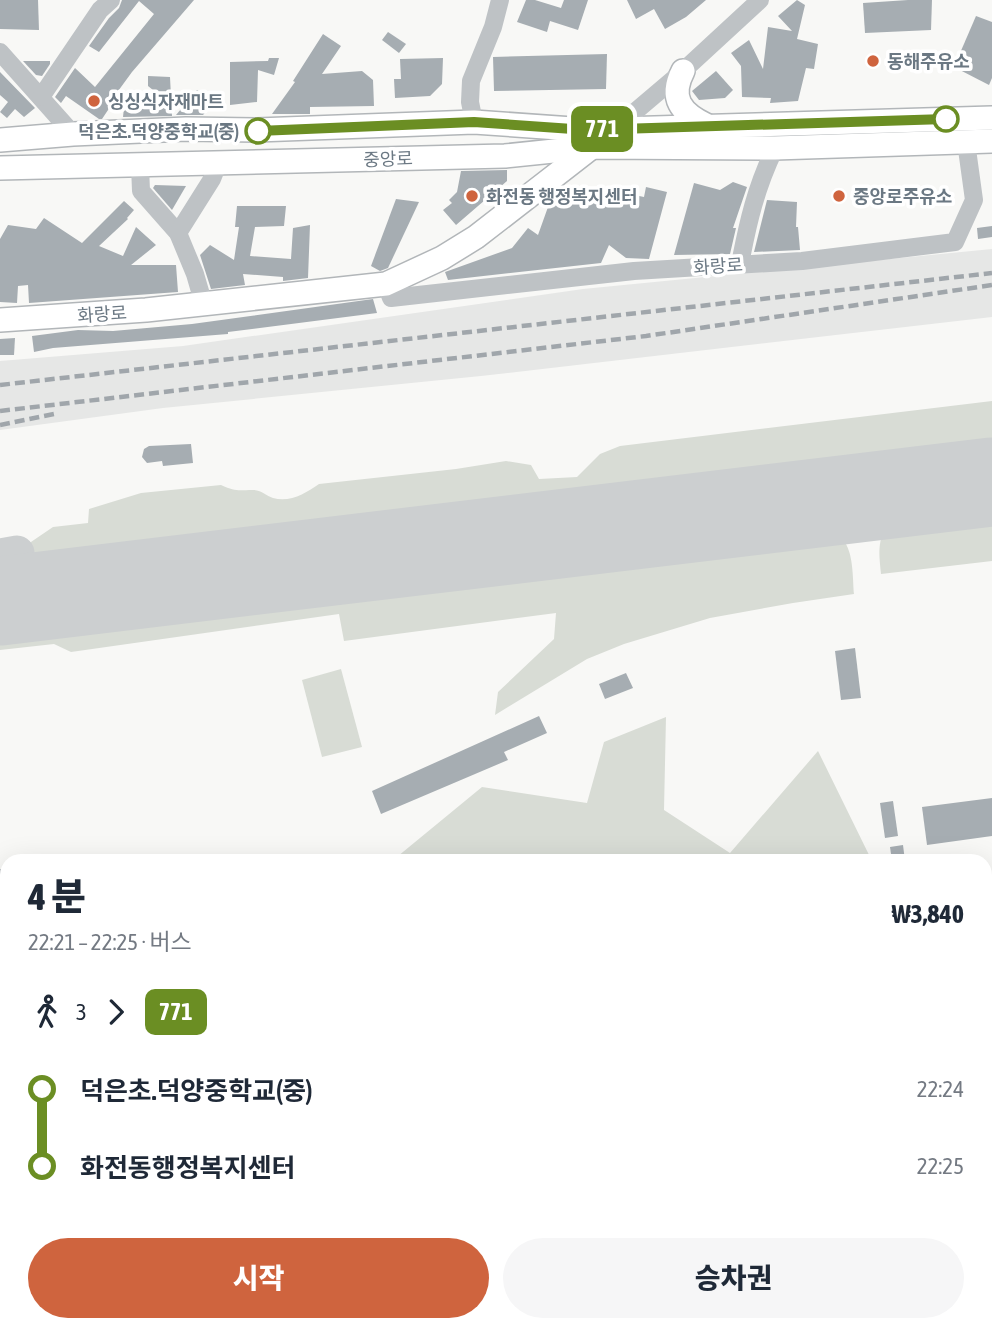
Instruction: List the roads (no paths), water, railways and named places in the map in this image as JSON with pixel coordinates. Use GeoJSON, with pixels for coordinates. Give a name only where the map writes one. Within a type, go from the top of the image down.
{"type":"FeatureCollection","features":[{"type":"Feature","properties":{"kind":"main road"},"geometry":{"type":"LineString","coordinates":[[683,71],[677,86],[681,107],[685,113],[706,125]]}},
{"type":"Feature","properties":{"kind":"main road","name":"중앙로"},"geometry":{"type":"LineString","coordinates":[[0,140],[186,129],[257,131],[474,122],[587,130],[617,127],[992,118]]}},
{"type":"Feature","properties":{"kind":"main road","name":"화랑로"},"geometry":{"type":"LineString","coordinates":[[0,320],[204,305],[386,284],[442,258],[476,237],[617,127]]}},
{"type":"Feature","properties":{"kind":"main road","name":"중앙로"},"geometry":{"type":"LineString","coordinates":[[0,167],[505,156],[592,146],[775,148],[992,141]]}},
{"type":"Feature","properties":{"kind":"main road"},"geometry":{"type":"LineString","coordinates":[[505,156],[522,164],[530,173],[532,192]]}},
{"type":"Feature","properties":{"kind":"street"},"geometry":{"type":"LineString","coordinates":[[41,97],[100,10],[111,0]]}},
{"type":"Feature","properties":{"kind":"street"},"geometry":{"type":"LineString","coordinates":[[474,122],[470,102],[471,81],[493,27],[500,0]]}},
{"type":"Feature","properties":{"kind":"street"},"geometry":{"type":"LineString","coordinates":[[617,127],[760,0]]}},
{"type":"Feature","properties":{"kind":"street"},"geometry":{"type":"LineString","coordinates":[[0,52],[73,134]]}},
{"type":"Feature","properties":{"kind":"street","name":"화랑로"},"geometry":{"type":"LineString","coordinates":[[386,284],[391,298],[634,271],[802,261],[955,242],[974,200],[966,142]]}},
{"type":"Feature","properties":{"kind":"street"},"geometry":{"type":"LineString","coordinates":[[740,264],[759,180],[775,148]]}},
{"type":"Feature","properties":{"kind":"street"},"geometry":{"type":"LineString","coordinates":[[178,233],[212,179],[218,164]]}},
{"type":"Feature","properties":{"kind":"street"},"geometry":{"type":"LineString","coordinates":[[140,166],[141,191],[178,233],[204,305]]}},
{"type":"Feature","properties":{"kind":"railway"},"geometry":{"type":"LineString","coordinates":[[0,385],[992,273]]}},
{"type":"Feature","properties":{"kind":"railway"},"geometry":{"type":"LineString","coordinates":[[0,411],[646,336],[992,285]]}},
{"type":"Feature","properties":{"kind":"railway"},"geometry":{"type":"LineString","coordinates":[[0,425],[54,414]]}},
{"type":"Feature","properties":{"kind":"place","name":"동해주유소"},"geometry":{"type":"Point","coordinates":[873,61]}},
{"type":"Feature","properties":{"kind":"place","name":"싱싱식자재마트"},"geometry":{"type":"Point","coordinates":[94,101]}},
{"type":"Feature","properties":{"kind":"place","name":"덕은초.덕양중학교(중)"},"geometry":{"type":"Point","coordinates":[258,131]}},
{"type":"Feature","properties":{"kind":"place","name":"화전동 행정복지센터"},"geometry":{"type":"Point","coordinates":[472,196]}},
{"type":"Feature","properties":{"kind":"place","name":"중앙로주유소"},"geometry":{"type":"Point","coordinates":[839,196]}}]}
